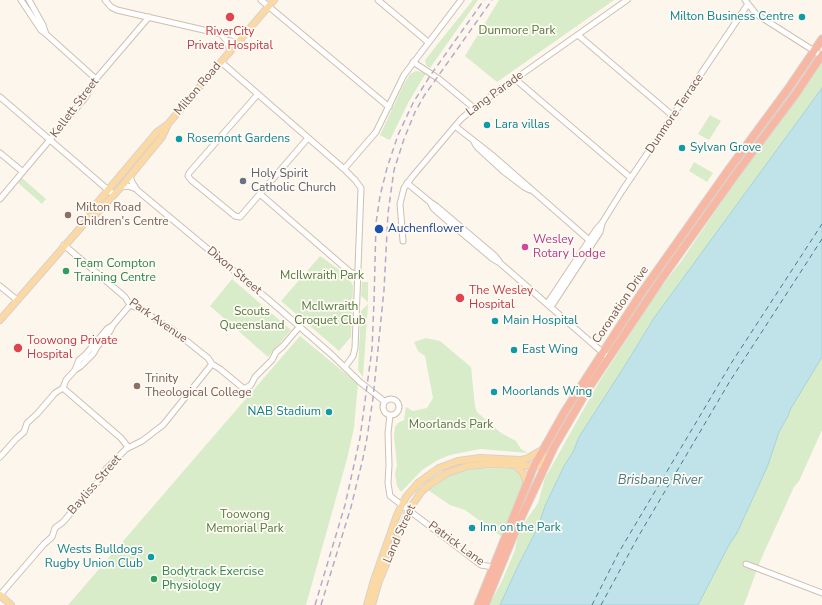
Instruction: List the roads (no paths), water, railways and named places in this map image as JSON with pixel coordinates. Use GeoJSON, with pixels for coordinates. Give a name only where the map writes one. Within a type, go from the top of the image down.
{"type":"FeatureCollection","features":[{"type":"Feature","properties":{"kind":"highway","name":"Coronation Drive"},"geometry":{"type":"LineString","coordinates":[[478,605],[534,466],[565,411],[642,292],[815,51],[822,39]]}},
{"type":"Feature","properties":{"kind":"highway","name":"Coronation Drive"},"geometry":{"type":"LineString","coordinates":[[485,605],[520,520],[554,447],[588,389],[660,281],[736,174],[795,95],[822,55]]}},
{"type":"Feature","properties":{"kind":"main road","name":"Milton Road"},"geometry":{"type":"LineString","coordinates":[[89,218],[92,209],[157,132],[168,124],[274,0]]}},
{"type":"Feature","properties":{"kind":"main road","name":"Milton Road"},"geometry":{"type":"LineString","coordinates":[[0,320],[64,245],[121,187],[162,137],[168,124]]}},
{"type":"Feature","properties":{"kind":"main road"},"geometry":{"type":"LineString","coordinates":[[534,466],[540,465],[554,447]]}},
{"type":"Feature","properties":{"kind":"main road","name":"Land Street"},"geometry":{"type":"LineString","coordinates":[[367,605],[376,573],[402,505],[406,497],[418,484],[432,472],[458,461],[480,458],[521,460],[528,458],[542,450]]}},
{"type":"Feature","properties":{"kind":"main road","name":"Land Street"},"geometry":{"type":"LineString","coordinates":[[372,605],[379,581],[409,510],[414,501],[425,488],[447,472],[462,467],[480,464],[534,466]]}},
{"type":"Feature","properties":{"kind":"main road"},"geometry":{"type":"LineString","coordinates":[[515,465],[523,473],[527,483]]}},
{"type":"Feature","properties":{"kind":"main road"},"geometry":{"type":"LineString","coordinates":[[0,595],[11,605]]}},
{"type":"Feature","properties":{"kind":"street"},"geometry":{"type":"LineString","coordinates":[[21,0],[37,27],[96,79]]}},
{"type":"Feature","properties":{"kind":"street"},"geometry":{"type":"LineString","coordinates":[[29,0],[43,25],[46,34]]}},
{"type":"Feature","properties":{"kind":"street"},"geometry":{"type":"LineString","coordinates":[[105,0],[111,7],[242,38]]}},
{"type":"Feature","properties":{"kind":"street"},"geometry":{"type":"LineString","coordinates":[[261,0],[389,107]]}},
{"type":"Feature","properties":{"kind":"street"},"geometry":{"type":"LineString","coordinates":[[378,0],[428,42]]}},
{"type":"Feature","properties":{"kind":"street"},"geometry":{"type":"LineString","coordinates":[[344,169],[374,134],[404,75],[461,0]]}},
{"type":"Feature","properties":{"kind":"street","name":"Lang Parade"},"geometry":{"type":"LineString","coordinates":[[403,241],[400,204],[402,193],[407,183],[455,126],[474,108],[627,0]]}},
{"type":"Feature","properties":{"kind":"street"},"geometry":{"type":"LineString","coordinates":[[746,2],[756,14],[822,55]]}},
{"type":"Feature","properties":{"kind":"street","name":"Dunmore Terrace"},"geometry":{"type":"LineString","coordinates":[[549,305],[589,240],[602,223],[673,116],[746,2]]}},
{"type":"Feature","properties":{"kind":"street","name":"Kellett Street"},"geometry":{"type":"LineString","coordinates":[[0,198],[51,140],[85,98],[96,79],[149,17]]}},
{"type":"Feature","properties":{"kind":"street"},"geometry":{"type":"LineString","coordinates":[[221,34],[227,41],[230,52]]}},
{"type":"Feature","properties":{"kind":"street"},"geometry":{"type":"LineString","coordinates":[[578,35],[673,116]]}},
{"type":"Feature","properties":{"kind":"street"},"geometry":{"type":"LineString","coordinates":[[220,62],[344,169],[361,188],[354,352],[345,367]]}},
{"type":"Feature","properties":{"kind":"street"},"geometry":{"type":"LineString","coordinates":[[413,62],[439,79],[474,108]]}},
{"type":"Feature","properties":{"kind":"street"},"geometry":{"type":"LineString","coordinates":[[515,79],[631,178]]}},
{"type":"Feature","properties":{"kind":"street"},"geometry":{"type":"LineString","coordinates":[[258,94],[189,172],[188,176],[196,185],[238,218],[308,138]]}},
{"type":"Feature","properties":{"kind":"street"},"geometry":{"type":"LineString","coordinates":[[0,97],[114,194]]}},
{"type":"Feature","properties":{"kind":"street"},"geometry":{"type":"LineString","coordinates":[[455,126],[504,170],[524,187],[532,191],[589,240]]}},
{"type":"Feature","properties":{"kind":"street"},"geometry":{"type":"LineString","coordinates":[[0,153],[23,172]]}},
{"type":"Feature","properties":{"kind":"street","name":"Dixon Street"},"geometry":{"type":"LineString","coordinates":[[130,176],[137,190]]}},
{"type":"Feature","properties":{"kind":"street"},"geometry":{"type":"LineString","coordinates":[[407,183],[495,256],[500,263],[609,358]]}},
{"type":"Feature","properties":{"kind":"street","name":"Dixon Street"},"geometry":{"type":"LineString","coordinates":[[121,187],[128,186],[137,190],[300,326],[360,382],[384,401]]}},
{"type":"Feature","properties":{"kind":"street"},"geometry":{"type":"LineString","coordinates":[[260,194],[350,272],[358,275]]}},
{"type":"Feature","properties":{"kind":"street","name":"Dunmore Terrace"},"geometry":{"type":"LineString","coordinates":[[549,305],[600,232],[602,223]]}},
{"type":"Feature","properties":{"kind":"street","name":"Park Avenue"},"geometry":{"type":"LineString","coordinates":[[64,245],[124,297],[130,305],[140,309],[173,330],[208,358],[212,364],[243,388],[248,387],[253,382],[255,377],[272,360],[276,352],[300,326]]}},
{"type":"Feature","properties":{"kind":"street"},"geometry":{"type":"LineString","coordinates":[[0,286],[17,300]]}},
{"type":"Feature","properties":{"kind":"street"},"geometry":{"type":"LineString","coordinates":[[0,458],[24,432],[27,423],[55,393],[63,388],[66,380],[75,370],[79,360],[85,356],[107,329],[113,325],[130,305]]}},
{"type":"Feature","properties":{"kind":"street","name":"Bayliss Street"},"geometry":{"type":"LineString","coordinates":[[0,595],[44,544],[51,538],[55,528],[63,522],[94,485],[104,476],[106,469],[128,447],[142,441],[163,424],[212,364]]}},
{"type":"Feature","properties":{"kind":"street"},"geometry":{"type":"LineString","coordinates":[[63,388],[121,438],[128,447]]}},
{"type":"Feature","properties":{"kind":"street"},"geometry":{"type":"LineString","coordinates":[[391,398],[398,402],[399,408],[397,412],[390,415],[383,411],[382,406],[384,401],[391,398]]}},
{"type":"Feature","properties":{"kind":"street","name":"Patrick Lane"},"geometry":{"type":"LineString","coordinates":[[390,415],[388,433],[388,490],[392,498],[481,565],[493,567]]}},
{"type":"Feature","properties":{"kind":"street"},"geometry":{"type":"LineString","coordinates":[[746,564],[822,593]]}},
{"type":"Feature","properties":{"kind":"water","name":"Brisbane River"},"geometry":{"type":"Polygon","coordinates":[[[822,88],[822,357],[790,410],[779,432],[768,465],[737,533],[729,545],[698,605],[500,605],[538,527],[545,506],[564,466],[573,452],[579,437],[654,318],[822,88]]]}},
{"type":"Feature","properties":{"kind":"railway"},"geometry":{"type":"LineString","coordinates":[[315,605],[345,505],[360,438],[372,349],[376,223],[380,196],[387,168],[398,135],[413,103],[430,76],[484,0]]}},
{"type":"Feature","properties":{"kind":"railway"},"geometry":{"type":"LineString","coordinates":[[321,605],[351,507],[367,438],[373,398],[384,290],[388,213],[394,170],[404,139],[415,112],[424,96],[492,0]]}},
{"type":"Feature","properties":{"kind":"place","name":"RiverCity Private Hospital"},"geometry":{"type":"Point","coordinates":[230,17]}},
{"type":"Feature","properties":{"kind":"place","name":"Milton Business Centre"},"geometry":{"type":"Point","coordinates":[802,17]}},
{"type":"Feature","properties":{"kind":"place","name":"Lara villas"},"geometry":{"type":"Point","coordinates":[487,125]}},
{"type":"Feature","properties":{"kind":"place","name":"Rosemont Gardens"},"geometry":{"type":"Point","coordinates":[179,139]}},
{"type":"Feature","properties":{"kind":"place","name":"Sylvan Grove"},"geometry":{"type":"Point","coordinates":[682,148]}},
{"type":"Feature","properties":{"kind":"place","name":"Holy Spirit Catholic Church"},"geometry":{"type":"Point","coordinates":[243,181]}},
{"type":"Feature","properties":{"kind":"place","name":"Milton Road Children's Centre"},"geometry":{"type":"Point","coordinates":[68,215]}},
{"type":"Feature","properties":{"kind":"place","name":"Auchenflower"},"geometry":{"type":"Point","coordinates":[379,229]}},
{"type":"Feature","properties":{"kind":"place","name":"Wesley Rotary Lodge"},"geometry":{"type":"Point","coordinates":[525,247]}},
{"type":"Feature","properties":{"kind":"place","name":"Team Compton Training Centre"},"geometry":{"type":"Point","coordinates":[66,271]}},
{"type":"Feature","properties":{"kind":"place","name":"The Wesley Hospital"},"geometry":{"type":"Point","coordinates":[460,298]}},
{"type":"Feature","properties":{"kind":"place","name":"Main Hospital"},"geometry":{"type":"Point","coordinates":[495,321]}},
{"type":"Feature","properties":{"kind":"place","name":"Toowong Private Hospital"},"geometry":{"type":"Point","coordinates":[18,348]}},
{"type":"Feature","properties":{"kind":"place","name":"East Wing"},"geometry":{"type":"Point","coordinates":[514,350]}},
{"type":"Feature","properties":{"kind":"place","name":"Trinity Theological College"},"geometry":{"type":"Point","coordinates":[137,386]}},
{"type":"Feature","properties":{"kind":"place","name":"Moorlands Wing"},"geometry":{"type":"Point","coordinates":[494,392]}},
{"type":"Feature","properties":{"kind":"place","name":"NAB Stadium"},"geometry":{"type":"Point","coordinates":[329,412]}},
{"type":"Feature","properties":{"kind":"place","name":"Inn on the Park"},"geometry":{"type":"Point","coordinates":[472,528]}},
{"type":"Feature","properties":{"kind":"place","name":"Wests Bulldogs Rugby Union Club"},"geometry":{"type":"Point","coordinates":[151,557]}},
{"type":"Feature","properties":{"kind":"place","name":"Bodytrack Exercise Physiology"},"geometry":{"type":"Point","coordinates":[154,579]}},
{"type":"Feature","properties":{"kind":"park label","name":"Dunmore Park"},"geometry":{"type":"Point","coordinates":[517,31]}},
{"type":"Feature","properties":{"kind":"park label","name":"McIlwraith Park"},"geometry":{"type":"Point","coordinates":[322,276]}},
{"type":"Feature","properties":{"kind":"park label","name":"McIlwraith Croquet Club"},"geometry":{"type":"Point","coordinates":[330,314]}},
{"type":"Feature","properties":{"kind":"park label","name":"Scouts Queensland"},"geometry":{"type":"Point","coordinates":[252,319]}},
{"type":"Feature","properties":{"kind":"park label","name":"Moorlands Park"},"geometry":{"type":"Point","coordinates":[451,425]}},
{"type":"Feature","properties":{"kind":"park label","name":"Toowong Memorial Park"},"geometry":{"type":"Point","coordinates":[245,522]}}]}
